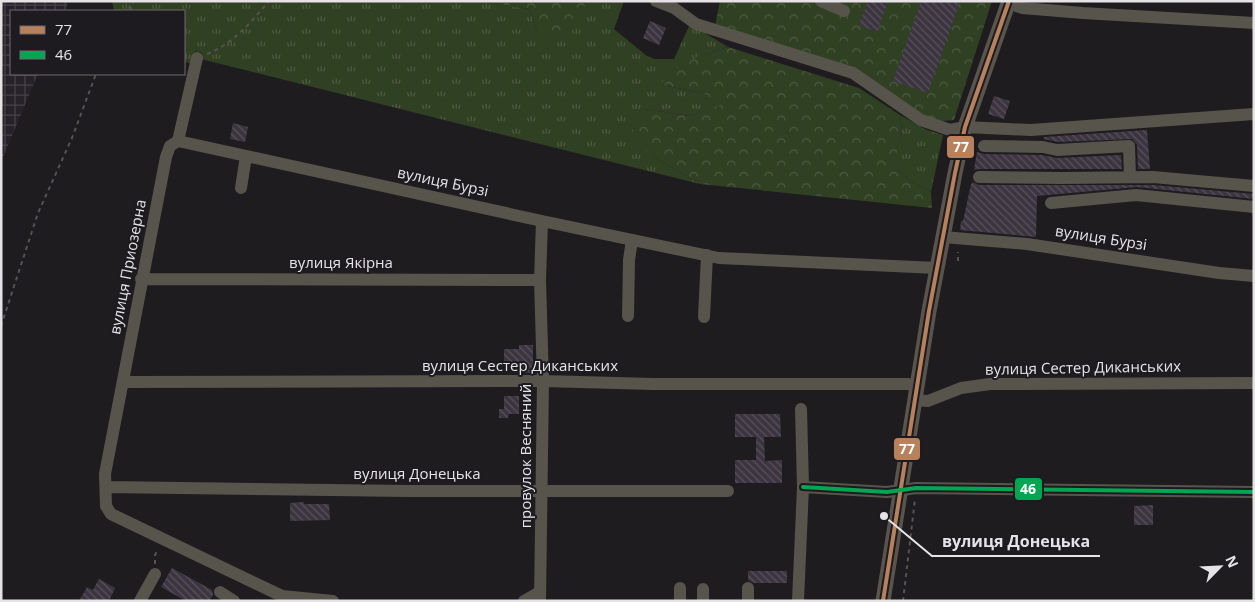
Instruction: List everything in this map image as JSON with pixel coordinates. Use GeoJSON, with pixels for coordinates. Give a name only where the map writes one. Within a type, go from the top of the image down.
{"type":"FeatureCollection","features":[{"type":"Feature","properties":{"kind":"main road"},"geometry":{"type":"LineString","coordinates":[[882,601],[937,268],[965,127],[1009,2]]}},
{"type":"Feature","properties":{"kind":"street"},"geometry":{"type":"LineString","coordinates":[[656,1],[674,8],[696,24],[853,73],[921,120],[950,130],[965,127],[1031,130],[1254,114]]}},
{"type":"Feature","properties":{"kind":"street"},"geometry":{"type":"LineString","coordinates":[[820,1],[844,11]]}},
{"type":"Feature","properties":{"kind":"street"},"geometry":{"type":"LineString","coordinates":[[1009,2],[1022,8],[1254,23]]}},
{"type":"Feature","properties":{"kind":"street","name":"вулиця Приозерна"},"geometry":{"type":"LineString","coordinates":[[165,539],[111,514],[106,506],[105,474],[166,157],[170,146],[178,141],[197,58]]}},
{"type":"Feature","properties":{"kind":"street"},"geometry":{"type":"LineString","coordinates":[[1030,146],[1031,130]]}},
{"type":"Feature","properties":{"kind":"street","name":"вулиця Бурзі"},"geometry":{"type":"LineString","coordinates":[[178,141],[707,256],[937,268]]}},
{"type":"Feature","properties":{"kind":"street"},"geometry":{"type":"LineString","coordinates":[[984,146],[1030,146],[1057,150],[1129,146],[1130,177]]}},
{"type":"Feature","properties":{"kind":"street"},"geometry":{"type":"LineString","coordinates":[[241,188],[246,156]]}},
{"type":"Feature","properties":{"kind":"street"},"geometry":{"type":"LineString","coordinates":[[979,177],[1153,177],[1254,186]]}},
{"type":"Feature","properties":{"kind":"street"},"geometry":{"type":"LineString","coordinates":[[1051,203],[1136,195],[1254,207]]}},
{"type":"Feature","properties":{"kind":"street","name":"провулок Весняний"},"geometry":{"type":"LineString","coordinates":[[540,596],[543,381],[540,280],[542,221]]}},
{"type":"Feature","properties":{"kind":"street","name":"вулиця Бурзі"},"geometry":{"type":"LineString","coordinates":[[943,237],[1027,244],[1219,273],[1254,276]]}},
{"type":"Feature","properties":{"kind":"street"},"geometry":{"type":"LineString","coordinates":[[628,316],[629,260],[632,240]]}},
{"type":"Feature","properties":{"kind":"street"},"geometry":{"type":"LineString","coordinates":[[704,317],[707,256]]}},
{"type":"Feature","properties":{"kind":"street","name":"вулиця Якірна"},"geometry":{"type":"LineString","coordinates":[[142,279],[540,280]]}},
{"type":"Feature","properties":{"kind":"street","name":"вулиця Сестер Диканських"},"geometry":{"type":"LineString","coordinates":[[123,382],[543,381],[653,384],[907,384],[928,401],[961,388],[990,384],[1254,383]]}},
{"type":"Feature","properties":{"kind":"street"},"geometry":{"type":"LineString","coordinates":[[798,601],[803,487],[801,409]]}},
{"type":"Feature","properties":{"kind":"street"},"geometry":{"type":"LineString","coordinates":[[803,487],[887,492],[916,488],[1254,492]]}},
{"type":"Feature","properties":{"kind":"street","name":"вулиця Донецька"},"geometry":{"type":"LineString","coordinates":[[106,488],[728,491]]}},
{"type":"Feature","properties":{"kind":"street"},"geometry":{"type":"LineString","coordinates":[[165,539],[282,596],[333,601]]}},
{"type":"Feature","properties":{"kind":"street"},"geometry":{"type":"LineString","coordinates":[[140,601],[155,574]]}},
{"type":"Feature","properties":{"kind":"street"},"geometry":{"type":"LineString","coordinates":[[220,592],[234,601]]}},
{"type":"Feature","properties":{"kind":"street"},"geometry":{"type":"LineString","coordinates":[[524,601],[540,596]]}},
{"type":"Feature","properties":{"kind":"path"},"geometry":{"type":"LineString","coordinates":[[197,58],[219,50],[244,30],[269,1]]}},
{"type":"Feature","properties":{"kind":"path"},"geometry":{"type":"LineString","coordinates":[[1,326],[38,213],[72,138],[96,75]]}},
{"type":"Feature","properties":{"kind":"path"},"geometry":{"type":"LineString","coordinates":[[958,252],[958,261]]}},
{"type":"Feature","properties":{"kind":"path"},"geometry":{"type":"LineString","coordinates":[[903,601],[916,488]]}},
{"type":"Feature","properties":{"kind":"path"},"geometry":{"type":"LineString","coordinates":[[155,574],[155,555],[165,539]]}},
{"type":"Feature","properties":{"kind":"shaded area"},"geometry":{"type":"Polygon","coordinates":[[[1,1],[69,1],[65,10],[10,10],[10,75],[38,75],[1,162],[1,1]]]}},
{"type":"Feature","properties":{"kind":"green space"},"geometry":{"type":"Polygon","coordinates":[[[112,1],[482,1],[529,9],[538,34],[585,6],[584,1],[624,1],[614,29],[647,56],[655,59],[674,59],[690,24],[728,47],[699,56],[662,85],[703,93],[724,104],[690,116],[644,109],[652,156],[700,184],[201,59],[202,53],[195,51],[191,63],[185,62],[185,10],[114,10],[112,1]]]}},
{"type":"Feature","properties":{"kind":"green space"},"geometry":{"type":"Polygon","coordinates":[[[482,1],[584,1],[585,6],[574,23],[553,39],[538,34],[529,9],[482,1]]]}},
{"type":"Feature","properties":{"kind":"green space"},"geometry":{"type":"Polygon","coordinates":[[[720,1],[992,1],[954,120],[942,121],[918,114],[892,94],[715,26],[720,1]]]}},
{"type":"Feature","properties":{"kind":"green space"},"geometry":{"type":"Polygon","coordinates":[[[728,47],[859,88],[900,115],[902,132],[897,147],[897,169],[912,182],[931,192],[932,208],[700,184],[652,156],[631,135],[644,109],[690,116],[723,104],[703,93],[662,85],[664,75],[699,56],[728,47]]]}},
{"type":"Feature","properties":{"kind":"green space"},"geometry":{"type":"Polygon","coordinates":[[[900,115],[927,130],[943,135],[931,192],[912,182],[897,169],[897,147],[902,132],[900,115]]]}},
{"type":"Feature","properties":{"kind":"building"},"geometry":{"type":"Polygon","coordinates":[[[868,1],[888,1],[877,32],[859,25],[868,1]]]}},
{"type":"Feature","properties":{"kind":"building"},"geometry":{"type":"Polygon","coordinates":[[[921,1],[960,1],[928,93],[893,81],[921,1]]]}},
{"type":"Feature","properties":{"kind":"building"},"geometry":{"type":"Polygon","coordinates":[[[650,21],[666,28],[659,45],[643,38],[650,21]]]}},
{"type":"Feature","properties":{"kind":"building"},"geometry":{"type":"Polygon","coordinates":[[[994,96],[1010,101],[1004,119],[988,114],[994,96]]]}},
{"type":"Feature","properties":{"kind":"building"},"geometry":{"type":"Polygon","coordinates":[[[233,123],[248,127],[245,142],[230,139],[233,123]]]}},
{"type":"Feature","properties":{"kind":"building"},"geometry":{"type":"Polygon","coordinates":[[[1147,130],[1150,169],[1138,169],[1137,145],[1132,139],[1058,142],[1044,139],[1044,137],[1147,130]]]}},
{"type":"Feature","properties":{"kind":"building"},"geometry":{"type":"Polygon","coordinates":[[[977,152],[984,154],[1042,155],[1057,158],[1121,155],[1122,169],[974,170],[977,152]]]}},
{"type":"Feature","properties":{"kind":"building"},"geometry":{"type":"Polygon","coordinates":[[[973,182],[979,185],[1153,185],[1254,194],[1254,199],[1137,187],[1037,196],[1036,237],[960,230],[973,182]]]}},
{"type":"Feature","properties":{"kind":"building"},"geometry":{"type":"Polygon","coordinates":[[[519,345],[533,345],[533,373],[519,373],[519,369],[509,369],[509,364],[504,363],[504,349],[519,349],[519,345]]]}},
{"type":"Feature","properties":{"kind":"building"},"geometry":{"type":"Polygon","coordinates":[[[504,396],[519,396],[519,414],[509,414],[508,418],[499,418],[499,409],[504,409],[504,396]]]}},
{"type":"Feature","properties":{"kind":"building"},"geometry":{"type":"Polygon","coordinates":[[[735,414],[780,414],[781,437],[764,437],[765,461],[782,460],[782,483],[735,483],[735,460],[756,460],[756,437],[735,437],[735,414]]]}},
{"type":"Feature","properties":{"kind":"building"},"geometry":{"type":"Polygon","coordinates":[[[304,502],[304,504],[329,504],[330,520],[290,521],[290,503],[304,502]]]}},
{"type":"Feature","properties":{"kind":"building"},"geometry":{"type":"Polygon","coordinates":[[[1153,505],[1153,525],[1134,525],[1134,506],[1153,505]]]}},
{"type":"Feature","properties":{"kind":"building"},"geometry":{"type":"Polygon","coordinates":[[[172,568],[212,590],[213,595],[209,601],[186,601],[161,587],[172,568]]]}},
{"type":"Feature","properties":{"kind":"building"},"geometry":{"type":"Polygon","coordinates":[[[748,571],[787,571],[787,583],[754,583],[748,580],[748,571]]]}},
{"type":"Feature","properties":{"kind":"building"},"geometry":{"type":"Polygon","coordinates":[[[99,579],[115,588],[109,601],[79,601],[87,587],[93,590],[99,579]]]}},
{"type":"Feature","properties":{"kind":"transit line","name":"77"},"geometry":{"type":"LineString","coordinates":[[883,601],[929,311],[955,173],[965,127],[1009,1]]}},
{"type":"Feature","properties":{"kind":"transit line","name":"46"},"geometry":{"type":"LineString","coordinates":[[803,487],[887,492],[916,488],[1254,492]]}},
{"type":"Feature","properties":{"kind":"place","name":"вулиця Донецька"},"geometry":{"type":"Point","coordinates":[884,516]}}]}
